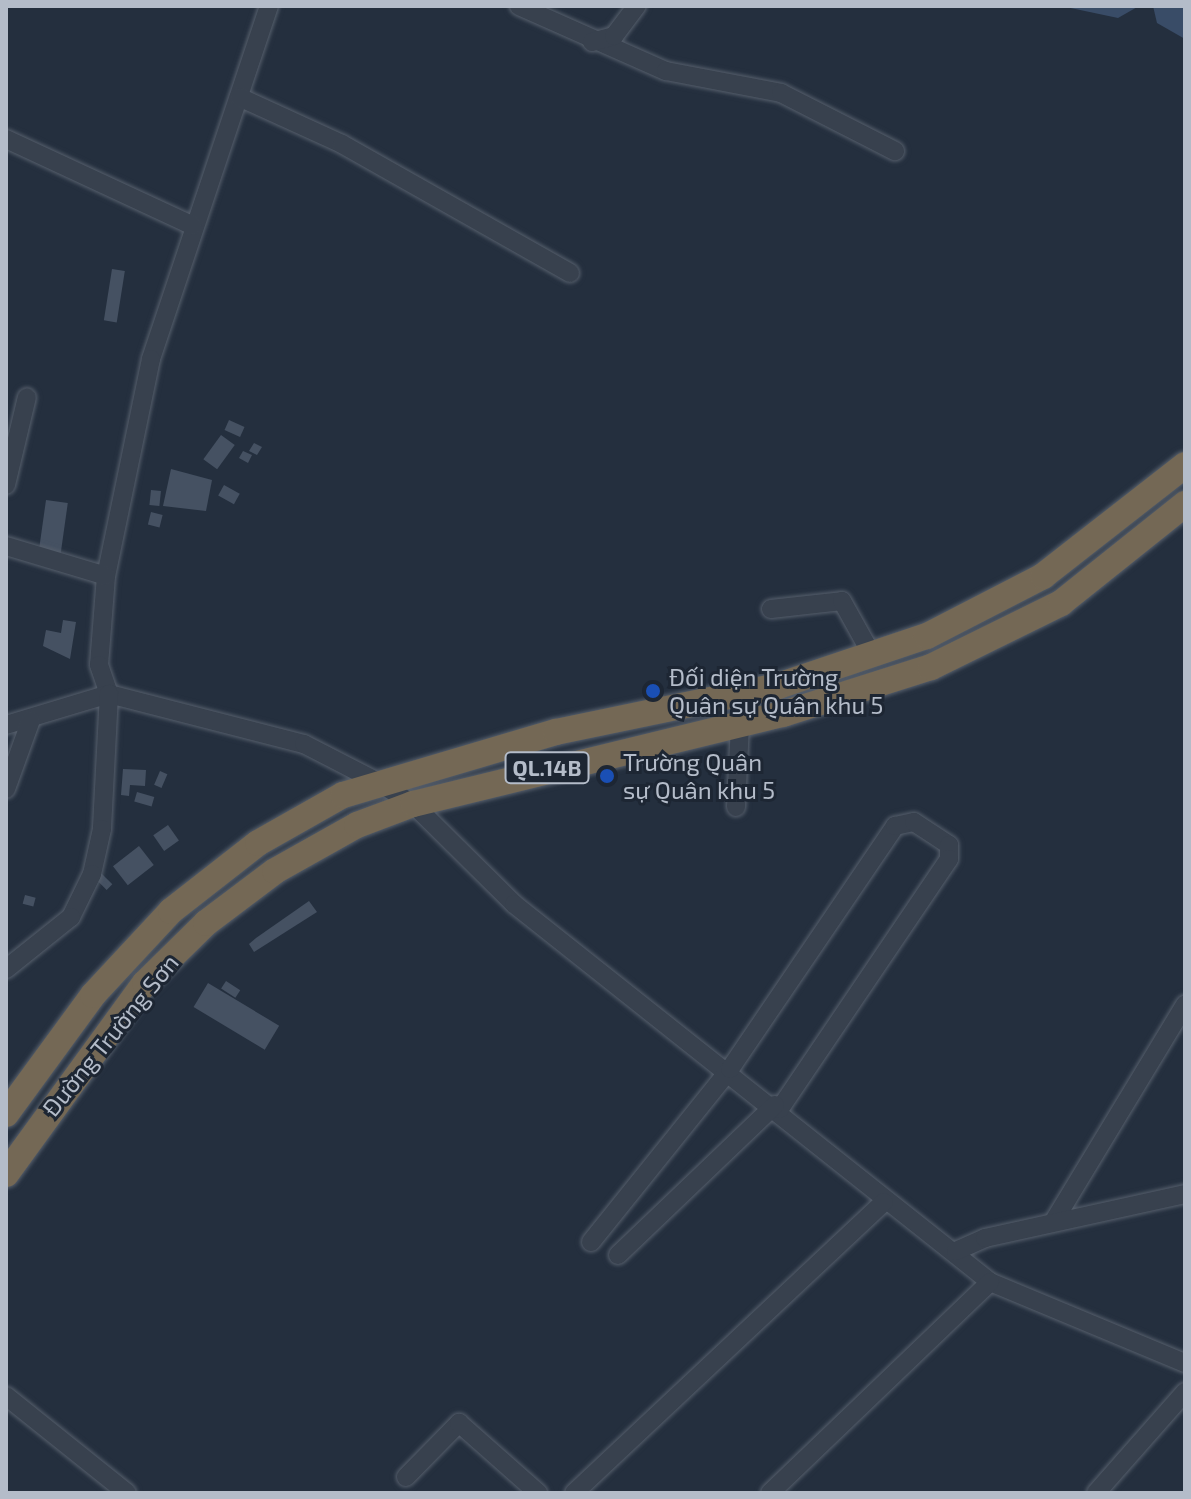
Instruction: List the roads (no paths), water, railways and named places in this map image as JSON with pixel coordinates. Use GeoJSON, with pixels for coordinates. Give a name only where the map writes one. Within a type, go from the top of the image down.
{"type":"FeatureCollection","features":[{"type":"Feature","properties":{"kind":"highway","name":"Đường Trường Sơn"},"geometry":{"type":"LineString","coordinates":[[6,1114],[121,962],[182,900],[258,843],[378,782],[873,657],[1043,576],[1185,465]]}},
{"type":"Feature","properties":{"kind":"highway","name":"Đường Trường Sơn"},"geometry":{"type":"LineString","coordinates":[[6,1174],[119,1016],[193,934],[275,871],[357,825],[413,804],[740,725],[888,682],[1023,626],[1099,578],[1185,504]]}},
{"type":"Feature","properties":{"kind":"street"},"geometry":{"type":"LineString","coordinates":[[6,969],[71,917],[92,874],[102,829],[109,694],[99,665],[106,576],[151,359],[269,6]]}},
{"type":"Feature","properties":{"kind":"street"},"geometry":{"type":"LineString","coordinates":[[519,6],[592,42],[666,71],[781,93],[895,151]]}},
{"type":"Feature","properties":{"kind":"street"},"geometry":{"type":"LineString","coordinates":[[592,42],[614,36],[637,6]]}},
{"type":"Feature","properties":{"kind":"street"},"geometry":{"type":"LineString","coordinates":[[239,97],[342,144],[570,273]]}},
{"type":"Feature","properties":{"kind":"street"},"geometry":{"type":"LineString","coordinates":[[6,139],[193,226]]}},
{"type":"Feature","properties":{"kind":"street"},"geometry":{"type":"LineString","coordinates":[[6,485],[27,397]]}},
{"type":"Feature","properties":{"kind":"street"},"geometry":{"type":"LineString","coordinates":[[6,546],[106,576]]}},
{"type":"Feature","properties":{"kind":"street"},"geometry":{"type":"LineString","coordinates":[[771,609],[842,601],[873,657]]}},
{"type":"Feature","properties":{"kind":"street"},"geometry":{"type":"LineString","coordinates":[[6,725],[31,720],[109,694],[304,744],[378,782],[413,804],[514,904],[730,1069],[884,1202],[956,1251],[990,1282],[1183,1358]]}},
{"type":"Feature","properties":{"kind":"street"},"geometry":{"type":"LineString","coordinates":[[6,789],[31,720]]}},
{"type":"Feature","properties":{"kind":"street"},"geometry":{"type":"LineString","coordinates":[[736,807],[740,725]]}},
{"type":"Feature","properties":{"kind":"street"},"geometry":{"type":"LineString","coordinates":[[591,1242],[730,1069],[895,826],[914,822],[949,845],[949,859],[777,1107],[618,1255]]}},
{"type":"Feature","properties":{"kind":"street"},"geometry":{"type":"LineString","coordinates":[[1054,1221],[1185,1005]]}},
{"type":"Feature","properties":{"kind":"street"},"geometry":{"type":"LineString","coordinates":[[956,1251],[1054,1221],[1185,1194]]}},
{"type":"Feature","properties":{"kind":"street"},"geometry":{"type":"LineString","coordinates":[[574,1493],[884,1202]]}},
{"type":"Feature","properties":{"kind":"street"},"geometry":{"type":"LineString","coordinates":[[770,1493],[990,1282]]}},
{"type":"Feature","properties":{"kind":"street"},"geometry":{"type":"LineString","coordinates":[[1096,1493],[1185,1392]]}},
{"type":"Feature","properties":{"kind":"street"},"geometry":{"type":"LineString","coordinates":[[6,1396],[127,1493]]}},
{"type":"Feature","properties":{"kind":"street"},"geometry":{"type":"LineString","coordinates":[[406,1477],[459,1423],[538,1493]]}},
{"type":"Feature","properties":{"kind":"water"},"geometry":{"type":"Polygon","coordinates":[[[1066,6],[1139,6],[1118,18],[1066,7],[1066,6]]]}},
{"type":"Feature","properties":{"kind":"water"},"geometry":{"type":"Polygon","coordinates":[[[1153,6],[1185,6],[1185,39],[1157,23],[1153,6]]]}},
{"type":"Feature","properties":{"kind":"place","name":"Đối diện Trường Quân sự Quân khu 5"},"geometry":{"type":"Point","coordinates":[653,691]}},
{"type":"Feature","properties":{"kind":"place","name":"Trường Quân sự Quân khu 5"},"geometry":{"type":"Point","coordinates":[607,776]}}]}
